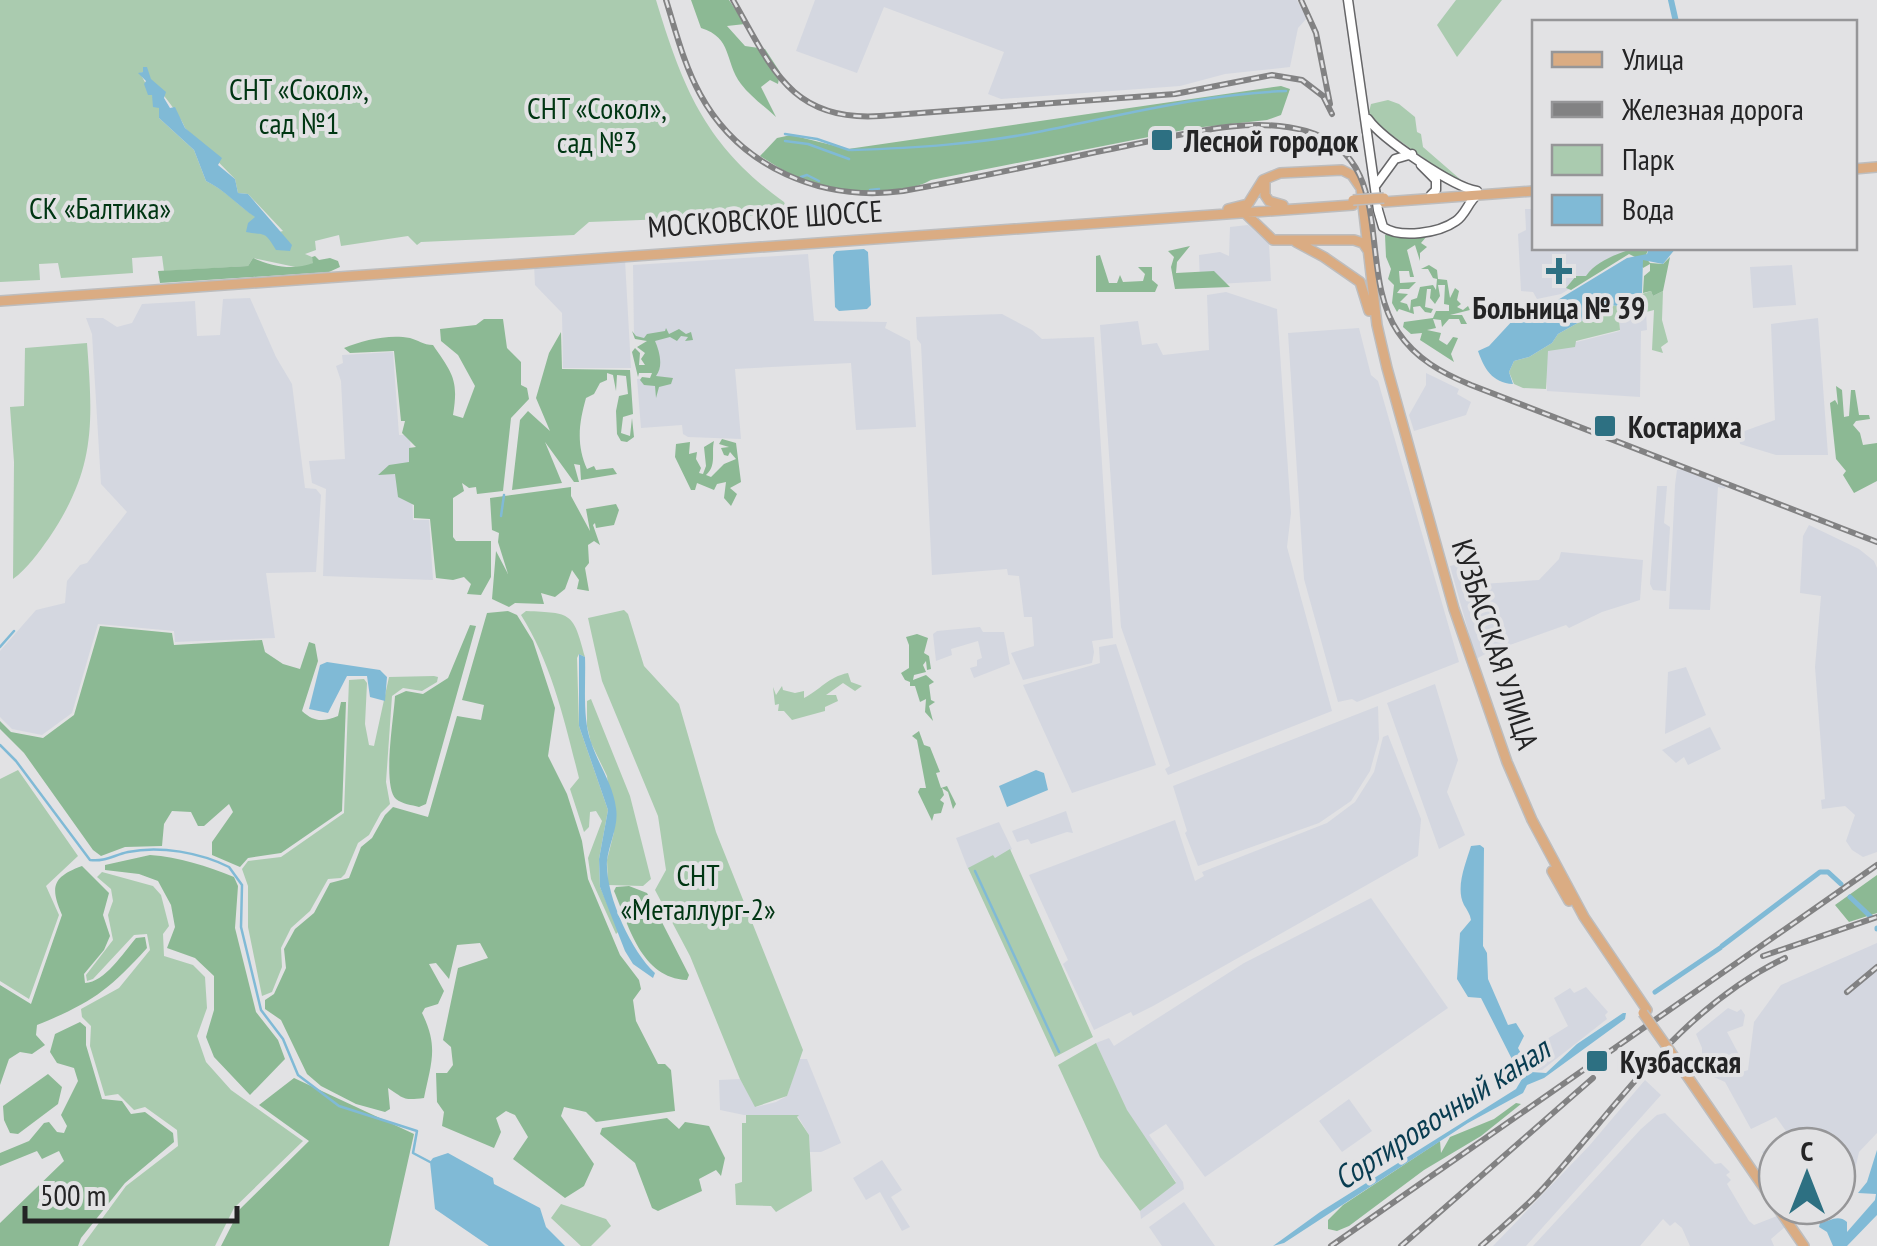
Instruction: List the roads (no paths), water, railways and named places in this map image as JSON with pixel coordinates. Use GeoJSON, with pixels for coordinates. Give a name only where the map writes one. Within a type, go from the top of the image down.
{"type":"FeatureCollection","features":[{"type":"Feature","properties":{"kind":"main road"},"geometry":{"type":"LineString","coordinates":[[1348,0],[1380,218],[1384,227],[1392,232],[1440,228],[1456,221],[1477,193],[1390,139],[1374,127],[1365,111]]}},
{"type":"Feature","properties":{"kind":"main road"},"geometry":{"type":"LineString","coordinates":[[1370,148],[1374,138],[1390,139]]}},
{"type":"Feature","properties":{"kind":"main road"},"geometry":{"type":"LineString","coordinates":[[1376,187],[1395,159],[1397,149],[1390,139]]}},
{"type":"Feature","properties":{"kind":"main road"},"geometry":{"type":"LineString","coordinates":[[1395,159],[1412,154]]}},
{"type":"Feature","properties":{"kind":"main road"},"geometry":{"type":"LineString","coordinates":[[1412,154],[1436,180],[1436,190],[1431,195]]}},
{"type":"Feature","properties":{"kind":"main road"},"geometry":{"type":"LineString","coordinates":[[1372,161],[1376,168],[1388,168]]}},
{"type":"Feature","properties":{"kind":"main road","name":"КУЗБАССКАЯ УЛИЦА"},"geometry":{"type":"LineString","coordinates":[[1272,176],[1347,171],[1360,188],[1377,325],[1454,609],[1495,730],[1549,854],[1645,1012]]}},
{"type":"Feature","properties":{"kind":"main road"},"geometry":{"type":"LineString","coordinates":[[1272,176],[1264,186],[1266,198],[1286,207]]}},
{"type":"Feature","properties":{"kind":"main road"},"geometry":{"type":"LineString","coordinates":[[1228,211],[1248,204],[1263,180],[1272,176]]}},
{"type":"Feature","properties":{"kind":"main road","name":"МОСКОВСКОЕ ШОССЕ"},"geometry":{"type":"LineString","coordinates":[[1384,200],[1532,189]]}},
{"type":"Feature","properties":{"kind":"main road","name":"МОСКОВСКОЕ ШОССЕ"},"geometry":{"type":"LineString","coordinates":[[0,300],[1477,193]]}},
{"type":"Feature","properties":{"kind":"main road"},"geometry":{"type":"LineString","coordinates":[[1453,197],[1463,199],[1466,210]]}},
{"type":"Feature","properties":{"kind":"main road"},"geometry":{"type":"LineString","coordinates":[[1275,240],[1268,232],[1267,219],[1286,207]]}},
{"type":"Feature","properties":{"kind":"main road"},"geometry":{"type":"LineString","coordinates":[[1228,211],[1250,216],[1267,237],[1275,240],[1363,243],[1370,259],[1366,274],[1354,277],[1296,242]]}},
{"type":"Feature","properties":{"kind":"main road"},"geometry":{"type":"LineString","coordinates":[[1354,240],[1361,234],[1366,216]]}},
{"type":"Feature","properties":{"kind":"main road"},"geometry":{"type":"LineString","coordinates":[[1328,260],[1330,247],[1339,240]]}},
{"type":"Feature","properties":{"kind":"main road","name":"КУЗБАССКАЯ УЛИЦА"},"geometry":{"type":"LineString","coordinates":[[1354,277],[1367,296],[1383,374],[1465,666],[1504,769],[1561,888],[1645,1012]]}},
{"type":"Feature","properties":{"kind":"main road"},"geometry":{"type":"LineString","coordinates":[[1645,1012],[1757,1170]]}},
{"type":"Feature","properties":{"kind":"main road"},"geometry":{"type":"LineString","coordinates":[[1672,1050],[1807,1246]]}},
{"type":"Feature","properties":{"kind":"water"},"geometry":{"type":"Polygon","coordinates":[[[143,67],[166,92],[164,98],[170,108],[175,107],[185,128],[222,158],[218,165],[235,179],[238,193],[248,194],[292,245],[290,251],[276,250],[264,235],[246,232],[255,217],[206,181],[194,150],[159,118],[159,108],[153,107],[146,81],[138,73],[143,72],[143,67]]]}},
{"type":"Feature","properties":{"kind":"water"},"geometry":{"type":"Polygon","coordinates":[[[1648,250],[1674,250],[1663,264],[1643,260],[1642,293],[1627,295],[1619,306],[1610,305],[1558,334],[1552,343],[1529,357],[1514,361],[1509,372],[1513,384],[1490,374],[1478,351],[1489,346],[1514,319],[1533,315],[1627,258],[1647,254],[1648,250]]]}},
{"type":"Feature","properties":{"kind":"water"},"geometry":{"type":"Polygon","coordinates":[[[836,251],[868,252],[871,305],[867,309],[839,311],[835,307],[833,255],[836,251]]]}},
{"type":"Feature","properties":{"kind":"water"},"geometry":{"type":"Polygon","coordinates":[[[579,654],[585,657],[588,732],[616,808],[607,861],[610,889],[629,937],[655,973],[653,978],[633,964],[625,951],[600,887],[599,859],[608,810],[579,726],[579,654]]]}},
{"type":"Feature","properties":{"kind":"water"},"geometry":{"type":"Polygon","coordinates":[[[327,662],[380,670],[387,677],[385,701],[370,697],[367,676],[347,676],[328,713],[309,709],[320,665],[327,662]]]}},
{"type":"Feature","properties":{"kind":"water"},"geometry":{"type":"Polygon","coordinates":[[[1036,770],[1044,773],[1048,790],[1007,807],[999,786],[1036,770]]]}},
{"type":"Feature","properties":{"kind":"water"},"geometry":{"type":"Polygon","coordinates":[[[1471,846],[1484,848],[1483,946],[1488,979],[1508,1025],[1516,1023],[1524,1036],[1518,1048],[1531,1072],[1546,1073],[1577,1044],[1623,1013],[1625,1019],[1544,1078],[1527,1085],[1523,1093],[1468,1123],[1284,1243],[1273,1246],[1320,1212],[1516,1089],[1522,1079],[1481,998],[1468,997],[1457,979],[1460,933],[1471,920],[1462,898],[1462,875],[1471,846]]]}},
{"type":"Feature","properties":{"kind":"water"},"geometry":{"type":"Polygon","coordinates":[[[1877,1150],[1877,1215],[1847,1246],[1833,1246],[1819,1226],[1847,1226],[1847,1232],[1857,1226],[1857,1221],[1875,1200],[1876,1194],[1858,1193],[1867,1182],[1877,1150]]]}},
{"type":"Feature","properties":{"kind":"water"},"geometry":{"type":"Polygon","coordinates":[[[448,1153],[493,1178],[494,1184],[540,1208],[546,1227],[565,1246],[489,1246],[435,1209],[430,1162],[448,1153]]]}},
{"type":"Feature","properties":{"kind":"waterway"},"geometry":{"type":"LineString","coordinates":[[1671,0],[1676,20]]}},
{"type":"Feature","properties":{"kind":"waterway"},"geometry":{"type":"LineString","coordinates":[[851,150],[995,139],[1194,101],[1286,91]]}},
{"type":"Feature","properties":{"kind":"waterway"},"geometry":{"type":"LineString","coordinates":[[785,134],[849,150]]}},
{"type":"Feature","properties":{"kind":"waterway"},"geometry":{"type":"LineString","coordinates":[[785,141],[808,144],[849,159]]}},
{"type":"Feature","properties":{"kind":"waterway"},"geometry":{"type":"LineString","coordinates":[[801,177],[807,175],[819,181]]}},
{"type":"Feature","properties":{"kind":"waterway"},"geometry":{"type":"LineString","coordinates":[[870,190],[879,189]]}},
{"type":"Feature","properties":{"kind":"waterway"},"geometry":{"type":"LineString","coordinates":[[501,516],[504,495]]}},
{"type":"Feature","properties":{"kind":"waterway"},"geometry":{"type":"LineString","coordinates":[[0,647],[14,631]]}},
{"type":"Feature","properties":{"kind":"waterway"},"geometry":{"type":"LineString","coordinates":[[0,745],[90,860],[140,850],[167,850],[193,854],[229,867],[242,885],[241,927],[261,1010],[283,1039],[298,1075],[339,1106],[417,1131],[413,1153],[430,1162]]}},
{"type":"Feature","properties":{"kind":"waterway"},"geometry":{"type":"LineString","coordinates":[[975,871],[1059,1052]]}},
{"type":"Feature","properties":{"kind":"waterway","name":"Сортировочный канал"},"geometry":{"type":"LineString","coordinates":[[1722,946],[1820,872],[1828,872],[1841,884]]}},
{"type":"Feature","properties":{"kind":"waterway","name":"Сортировочный канал"},"geometry":{"type":"LineString","coordinates":[[1850,897],[1872,918]]}},
{"type":"Feature","properties":{"kind":"waterway","name":"Сортировочный канал"},"geometry":{"type":"LineString","coordinates":[[1655,992],[1720,948]]}},
{"type":"Feature","properties":{"kind":"railway"},"geometry":{"type":"LineString","coordinates":[[666,0],[694,83],[717,120],[737,142],[786,174],[843,191],[903,191],[1216,128],[1262,125],[1306,131],[1335,145],[1354,165],[1365,190],[1386,306],[1405,342],[1430,364],[1471,385],[1877,542]]}},
{"type":"Feature","properties":{"kind":"railway"},"geometry":{"type":"LineString","coordinates":[[733,0],[759,47],[787,85],[824,110],[849,115],[1175,94],[1272,75],[1302,80],[1323,96],[1332,114]]}},
{"type":"Feature","properties":{"kind":"railway"},"geometry":{"type":"LineString","coordinates":[[1301,0],[1316,33],[1330,104]]}},
{"type":"Feature","properties":{"kind":"railway"},"geometry":{"type":"LineString","coordinates":[[1331,1246],[1877,865]]}},
{"type":"Feature","properties":{"kind":"railway"},"geometry":{"type":"LineString","coordinates":[[1763,956],[1877,917]]}},
{"type":"Feature","properties":{"kind":"railway"},"geometry":{"type":"LineString","coordinates":[[1481,1246],[1540,1191],[1684,1029],[1748,979],[1785,958]]}},
{"type":"Feature","properties":{"kind":"railway"},"geometry":{"type":"LineString","coordinates":[[1847,992],[1877,967]]}},
{"type":"Feature","properties":{"kind":"railway"},"geometry":{"type":"LineString","coordinates":[[1401,1246],[1593,1078]]}},
{"type":"Feature","properties":{"kind":"place","name":"Лесной городок"},"geometry":{"type":"Point","coordinates":[1162,140]}},
{"type":"Feature","properties":{"kind":"place","name":"Больница № 39"},"geometry":{"type":"Point","coordinates":[1559,271]}},
{"type":"Feature","properties":{"kind":"place","name":"Костариха"},"geometry":{"type":"Point","coordinates":[1605,426]}},
{"type":"Feature","properties":{"kind":"place","name":"Кузбасская"},"geometry":{"type":"Point","coordinates":[1597,1061]}},
{"type":"Feature","properties":{"kind":"park label","name":"СНТ «Сокол», сад №1"},"geometry":{"type":"Point","coordinates":[299,105]}},
{"type":"Feature","properties":{"kind":"park label","name":"СНТ «Сокол», сад №3"},"geometry":{"type":"Point","coordinates":[597,124]}},
{"type":"Feature","properties":{"kind":"park label","name":"СК «Балтика»"},"geometry":{"type":"Point","coordinates":[100,207]}},
{"type":"Feature","properties":{"kind":"park label","name":"СНТ «Металлург-2»"},"geometry":{"type":"Point","coordinates":[698,891]}}]}
